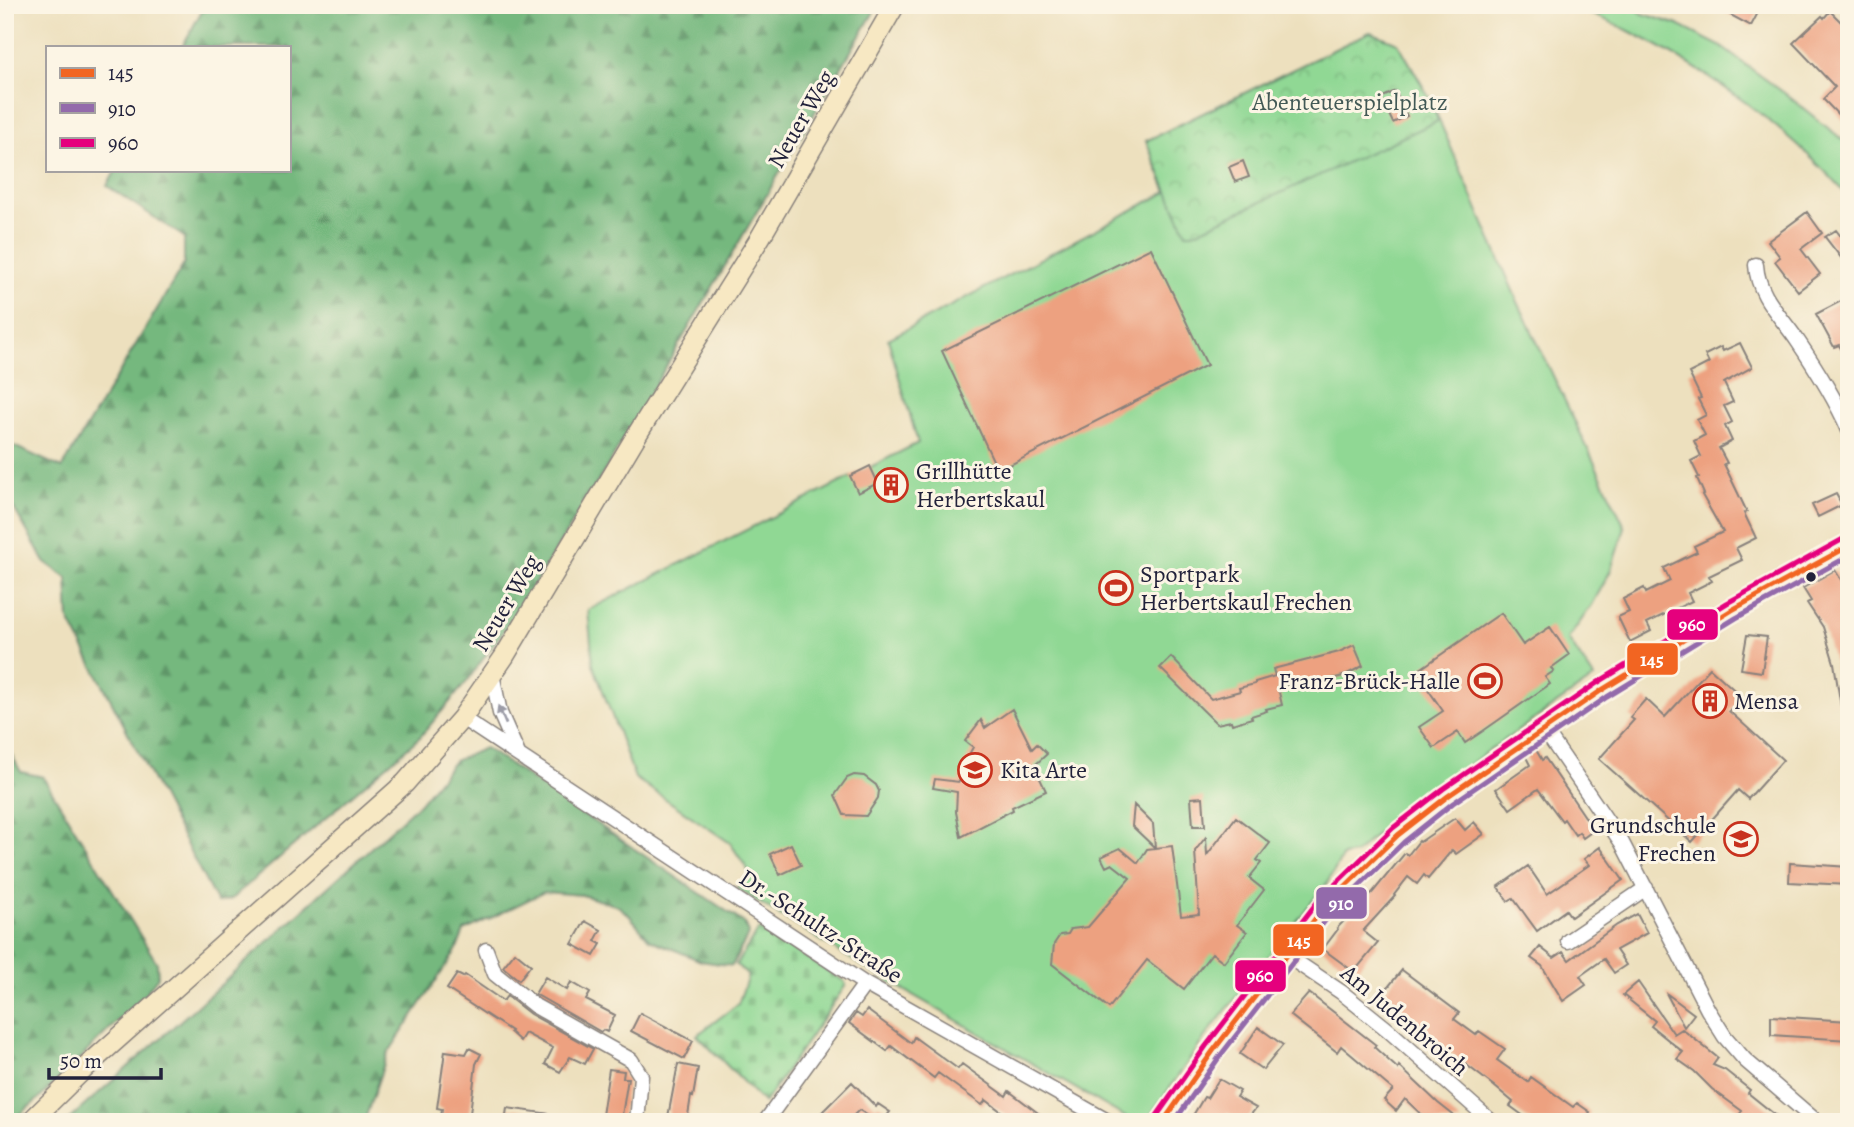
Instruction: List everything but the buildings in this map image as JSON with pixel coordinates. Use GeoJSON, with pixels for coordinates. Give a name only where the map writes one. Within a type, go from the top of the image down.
{"type":"FeatureCollection","features":[{"type":"Feature","properties":{"kind":"main road","name":"Neuer Weg"},"geometry":{"type":"LineString","coordinates":[[30,1122],[87,1066],[405,783],[462,718],[492,674],[760,238],[895,5]]}},
{"type":"Feature","properties":{"kind":"street"},"geometry":{"type":"LineString","coordinates":[[1756,265],[1762,292],[1815,368],[1849,429]]}},
{"type":"Feature","properties":{"kind":"street"},"geometry":{"type":"LineString","coordinates":[[1163,1122],[1200,1068],[1325,906],[1398,835],[1448,796],[1544,729],[1732,610],[1849,546]]}},
{"type":"Feature","properties":{"kind":"street"},"geometry":{"type":"LineString","coordinates":[[492,674],[500,713],[518,754]]}},
{"type":"Feature","properties":{"kind":"street","name":"Dr.-Schultz-Straße"},"geometry":{"type":"LineString","coordinates":[[462,718],[865,984],[1109,1122]]}},
{"type":"Feature","properties":{"kind":"street"},"geometry":{"type":"LineString","coordinates":[[1544,729],[1622,843],[1708,1010],[1726,1037],[1745,1060],[1817,1122]]}},
{"type":"Feature","properties":{"kind":"street"},"geometry":{"type":"LineString","coordinates":[[1568,941],[1646,888]]}},
{"type":"Feature","properties":{"kind":"street"},"geometry":{"type":"LineString","coordinates":[[486,950],[495,974],[535,1006],[631,1060],[641,1076],[637,1122]]}},
{"type":"Feature","properties":{"kind":"street","name":"Am Judenbroich"},"geometry":{"type":"LineString","coordinates":[[1286,955],[1341,992],[1492,1122]]}},
{"type":"Feature","properties":{"kind":"street"},"geometry":{"type":"LineString","coordinates":[[765,1122],[865,984]]}},
{"type":"Feature","properties":{"kind":"green space"},"geometry":{"type":"Polygon","coordinates":[[[205,5],[878,5],[610,462],[518,611],[465,684],[420,737],[231,899],[217,903],[69,620],[67,578],[45,562],[5,493],[5,442],[62,468],[184,264],[184,237],[107,186],[115,172],[290,172],[290,46],[183,46],[205,5]]]}},
{"type":"Feature","properties":{"kind":"green space"},"geometry":{"type":"Polygon","coordinates":[[[1568,5],[1633,5],[1641,13],[1678,25],[1720,46],[1849,145],[1849,197],[1801,148],[1717,82],[1658,46],[1613,23],[1568,5]]]}},
{"type":"Feature","properties":{"kind":"green space","name":"Sportpark Herbertskaul Frechen"},"geometry":{"type":"Polygon","coordinates":[[[1370,32],[1398,43],[1430,99],[1517,300],[1625,527],[1610,572],[1592,605],[1568,639],[1594,678],[1404,810],[1355,854],[1343,856],[1327,883],[1208,1033],[1146,1122],[1134,1122],[864,967],[736,888],[752,876],[730,843],[635,778],[593,664],[588,610],[918,443],[888,339],[1167,192],[1146,141],[1370,32]]]}},
{"type":"Feature","properties":{"kind":"green space","name":"Abenteuerspielplatz"},"geometry":{"type":"Polygon","coordinates":[[[1370,32],[1398,43],[1430,99],[1438,121],[1193,233],[1186,233],[1146,141],[1370,32]]]}},
{"type":"Feature","properties":{"kind":"green space"},"geometry":{"type":"Polygon","coordinates":[[[5,743],[21,772],[43,777],[157,963],[158,977],[143,996],[42,1096],[11,1122],[5,1122],[5,743]]]}},
{"type":"Feature","properties":{"kind":"green space"},"geometry":{"type":"Polygon","coordinates":[[[485,748],[744,923],[749,933],[732,966],[701,961],[649,939],[618,906],[582,895],[544,892],[464,931],[457,949],[387,1055],[364,1122],[66,1122],[420,803],[454,761],[485,748]]]}},
{"type":"Feature","properties":{"kind":"green space"},"geometry":{"type":"Polygon","coordinates":[[[759,929],[844,981],[846,985],[764,1103],[697,1035],[738,1004],[748,976],[736,964],[759,929]]]}},
{"type":"Feature","properties":{"kind":"transit line","name":"960"},"geometry":{"type":"LineString","coordinates":[[1156,1117],[1206,1046],[1318,901],[1393,828],[1443,789],[1597,683],[1727,603],[1845,538]]}},
{"type":"Feature","properties":{"kind":"transit line","name":"145"},"geometry":{"type":"LineString","coordinates":[[1163,1122],[1213,1051],[1325,906],[1398,835],[1448,796],[1602,690],[1732,610],[1849,546]]}},
{"type":"Feature","properties":{"kind":"transit line","name":"910"},"geometry":{"type":"LineString","coordinates":[[1174,1122],[1220,1056],[1332,912],[1404,842],[1453,803],[1607,697],[1736,618],[1849,556]]}},
{"type":"Feature","properties":{"kind":"place","name":"Grillhütte Herbertskaul"},"geometry":{"type":"Point","coordinates":[891,485]}},
{"type":"Feature","properties":{"kind":"place","name":"Sportpark Herbertskaul Frechen"},"geometry":{"type":"Point","coordinates":[1116,588]}},
{"type":"Feature","properties":{"kind":"place","name":"Franz-Brück-Halle"},"geometry":{"type":"Point","coordinates":[1485,681]}},
{"type":"Feature","properties":{"kind":"place","name":"Mensa"},"geometry":{"type":"Point","coordinates":[1710,701]}},
{"type":"Feature","properties":{"kind":"place","name":"Kita Arte"},"geometry":{"type":"Point","coordinates":[975,770]}},
{"type":"Feature","properties":{"kind":"place","name":"Grundschule Frechen"},"geometry":{"type":"Point","coordinates":[1741,839]}}]}
